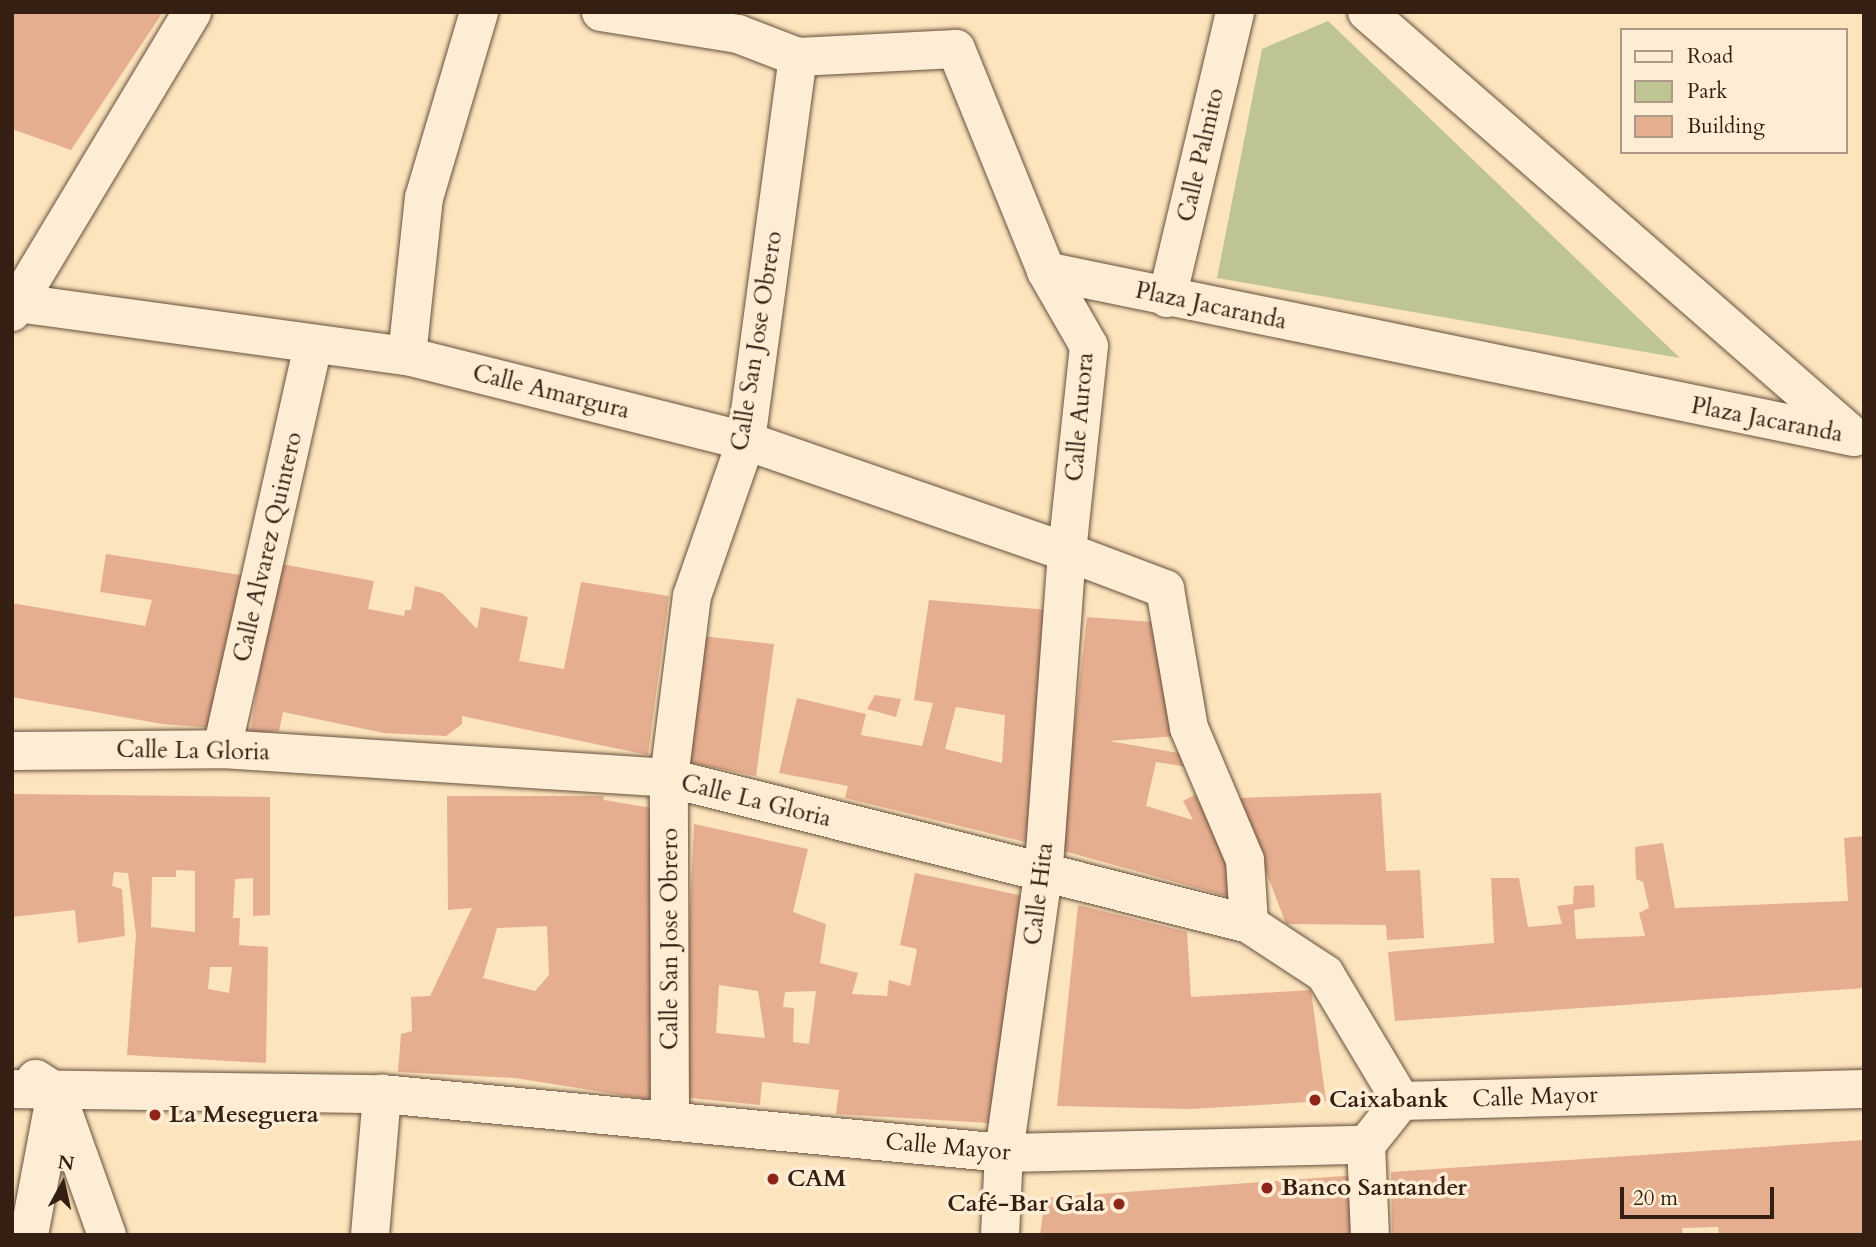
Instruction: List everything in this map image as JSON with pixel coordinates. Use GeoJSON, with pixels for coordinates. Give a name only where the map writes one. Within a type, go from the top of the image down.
{"type":"FeatureCollection","features":[{"type":"Feature","properties":{"kind":"street"},"geometry":{"type":"LineString","coordinates":[[15,307],[192,12]]}},
{"type":"Feature","properties":{"kind":"street"},"geometry":{"type":"LineString","coordinates":[[407,356],[424,198],[479,12]]}},
{"type":"Feature","properties":{"kind":"street","name":"Calle Aurora"},"geometry":{"type":"LineString","coordinates":[[601,12],[738,23],[798,57],[956,49],[1046,271],[1089,346],[1067,552]]}},
{"type":"Feature","properties":{"kind":"street","name":"Calle Palmito"},"geometry":{"type":"LineString","coordinates":[[1167,298],[1235,12]]}},
{"type":"Feature","properties":{"kind":"street","name":"Plaza Jacaranda"},"geometry":{"type":"LineString","coordinates":[[1367,12],[1861,437]]}},
{"type":"Feature","properties":{"kind":"street","name":"Calle San Jose Obrero"},"geometry":{"type":"LineString","coordinates":[[670,1121],[669,778],[692,596],[746,441],[798,57]]}},
{"type":"Feature","properties":{"kind":"street","name":"Plaza Jacaranda"},"geometry":{"type":"LineString","coordinates":[[1046,271],[1167,298],[1861,437]]}},
{"type":"Feature","properties":{"kind":"street","name":"Calle Amargura"},"geometry":{"type":"LineString","coordinates":[[15,307],[407,356],[746,441],[1067,552]]}},
{"type":"Feature","properties":{"kind":"street","name":"Calle Alvarez Quintero"},"geometry":{"type":"LineString","coordinates":[[222,749],[313,344]]}},
{"type":"Feature","properties":{"kind":"street"},"geometry":{"type":"LineString","coordinates":[[1067,552],[1165,589],[1189,728],[1245,860],[1249,924]]}},
{"type":"Feature","properties":{"kind":"street","name":"Calle Hita"},"geometry":{"type":"LineString","coordinates":[[1000,1235],[1004,1153],[1043,875],[1067,552]]}},
{"type":"Feature","properties":{"kind":"street","name":"Calle La Gloria"},"geometry":{"type":"LineString","coordinates":[[12,751],[222,749],[669,778],[1043,875],[1249,924],[1325,974],[1401,1101]]}},
{"type":"Feature","properties":{"kind":"street"},"geometry":{"type":"LineString","coordinates":[[12,1065],[56,1091],[107,1235]]}},
{"type":"Feature","properties":{"kind":"street","name":"Calle Mayor"},"geometry":{"type":"LineString","coordinates":[[12,1089],[382,1094],[1004,1153],[1366,1145]]}},
{"type":"Feature","properties":{"kind":"street","name":"Calle Mayor"},"geometry":{"type":"LineString","coordinates":[[1401,1101],[1864,1089]]}},
{"type":"Feature","properties":{"kind":"street"},"geometry":{"type":"LineString","coordinates":[[29,1235],[56,1091]]}},
{"type":"Feature","properties":{"kind":"street"},"geometry":{"type":"LineString","coordinates":[[370,1235],[382,1094]]}},
{"type":"Feature","properties":{"kind":"street"},"geometry":{"type":"LineString","coordinates":[[1370,1235],[1366,1145],[1401,1101]]}},
{"type":"Feature","properties":{"kind":"green space"},"geometry":{"type":"Polygon","coordinates":[[[1328,21],[1680,358],[1217,278],[1262,49],[1328,21]]]}},
{"type":"Feature","properties":{"kind":"building"},"geometry":{"type":"Polygon","coordinates":[[[12,12],[163,12],[71,150],[12,129],[12,12]]]}},
{"type":"Feature","properties":{"kind":"building"},"geometry":{"type":"Polygon","coordinates":[[[106,554],[241,575],[214,728],[162,724],[12,697],[12,603],[145,626],[152,600],[100,592],[106,554]]]}},
{"type":"Feature","properties":{"kind":"building"},"geometry":{"type":"Polygon","coordinates":[[[276,563],[374,581],[368,609],[404,616],[405,610],[411,610],[415,586],[442,593],[477,629],[481,607],[528,617],[519,661],[564,669],[581,582],[669,596],[648,755],[462,716],[462,724],[446,736],[384,733],[283,712],[279,731],[250,734],[276,563]]]}},
{"type":"Feature","properties":{"kind":"building"},"geometry":{"type":"Polygon","coordinates":[[[929,600],[1049,610],[1029,843],[845,798],[848,786],[779,773],[797,698],[866,714],[861,735],[922,746],[933,703],[914,700],[929,600]],[[956,707],[945,749],[1002,763],[1005,715],[956,707]]]}},
{"type":"Feature","properties":{"kind":"building"},"geometry":{"type":"Polygon","coordinates":[[[1087,617],[1153,622],[1177,736],[1109,741],[1184,754],[1188,767],[1156,762],[1146,806],[1193,820],[1183,801],[1200,792],[1238,880],[1226,896],[1060,850],[1087,617]]]}},
{"type":"Feature","properties":{"kind":"building"},"geometry":{"type":"Polygon","coordinates":[[[693,635],[774,644],[756,776],[685,762],[693,635]]]}},
{"type":"Feature","properties":{"kind":"building"},"geometry":{"type":"Polygon","coordinates":[[[875,695],[901,699],[896,717],[867,709],[875,695]]]}},
{"type":"Feature","properties":{"kind":"building"},"geometry":{"type":"Polygon","coordinates":[[[1381,793],[1386,871],[1420,870],[1424,938],[1387,940],[1386,925],[1286,924],[1238,798],[1381,793]]]}},
{"type":"Feature","properties":{"kind":"building"},"geometry":{"type":"Polygon","coordinates":[[[12,794],[270,797],[270,915],[253,916],[253,878],[235,879],[233,918],[240,918],[239,945],[268,947],[266,1063],[127,1055],[136,935],[128,873],[114,872],[112,886],[122,889],[125,936],[78,943],[75,910],[12,917],[12,794]],[[176,870],[176,877],[152,877],[151,927],[195,932],[195,871],[176,870]],[[210,967],[208,989],[229,993],[232,967],[210,967]]]}},
{"type":"Feature","properties":{"kind":"building"},"geometry":{"type":"Polygon","coordinates":[[[447,796],[603,796],[604,800],[663,810],[652,1100],[515,1078],[398,1072],[401,1034],[412,1031],[411,997],[430,996],[472,908],[448,910],[447,796]],[[547,926],[497,928],[483,978],[535,991],[549,975],[547,926]]]}},
{"type":"Feature","properties":{"kind":"building"},"geometry":{"type":"Polygon","coordinates":[[[694,824],[808,849],[793,912],[826,924],[820,963],[858,973],[852,994],[887,996],[889,980],[910,986],[917,949],[900,945],[915,873],[1033,898],[989,1123],[836,1114],[839,1090],[762,1082],[760,1105],[681,1097],[694,824]],[[719,985],[716,1033],[765,1038],[758,991],[719,985]],[[816,991],[785,992],[783,1007],[794,1008],[793,1042],[809,1044],[816,991]]]}},
{"type":"Feature","properties":{"kind":"building"},"geometry":{"type":"Polygon","coordinates":[[[1864,836],[1864,988],[1395,1021],[1388,952],[1494,943],[1491,878],[1519,878],[1528,927],[1562,924],[1557,906],[1573,904],[1574,886],[1594,885],[1595,907],[1574,910],[1576,939],[1645,936],[1639,913],[1649,908],[1643,882],[1636,879],[1635,847],[1663,843],[1675,908],[1848,901],[1844,838],[1864,836]]]}},
{"type":"Feature","properties":{"kind":"building"},"geometry":{"type":"Polygon","coordinates":[[[1078,905],[1187,932],[1191,997],[1311,990],[1326,1101],[1190,1109],[1057,1106],[1078,905]]]}},
{"type":"Feature","properties":{"kind":"building"},"geometry":{"type":"Polygon","coordinates":[[[1864,1140],[1864,1235],[1719,1235],[1718,1227],[1682,1228],[1683,1235],[1392,1235],[1391,1172],[1864,1140]]]}},
{"type":"Feature","properties":{"kind":"building"},"geometry":{"type":"Polygon","coordinates":[[[1357,1175],[1358,1235],[1040,1235],[1045,1198],[1357,1175]]]}},
{"type":"Feature","properties":{"kind":"place","name":"Caixabank"},"geometry":{"type":"Point","coordinates":[1315,1100]}},
{"type":"Feature","properties":{"kind":"place","name":"La Meseguera"},"geometry":{"type":"Point","coordinates":[155,1115]}},
{"type":"Feature","properties":{"kind":"place","name":"CAM"},"geometry":{"type":"Point","coordinates":[773,1179]}},
{"type":"Feature","properties":{"kind":"place","name":"Banco Santander"},"geometry":{"type":"Point","coordinates":[1267,1188]}},
{"type":"Feature","properties":{"kind":"place","name":"Café-Bar Gala"},"geometry":{"type":"Point","coordinates":[1119,1204]}}]}
